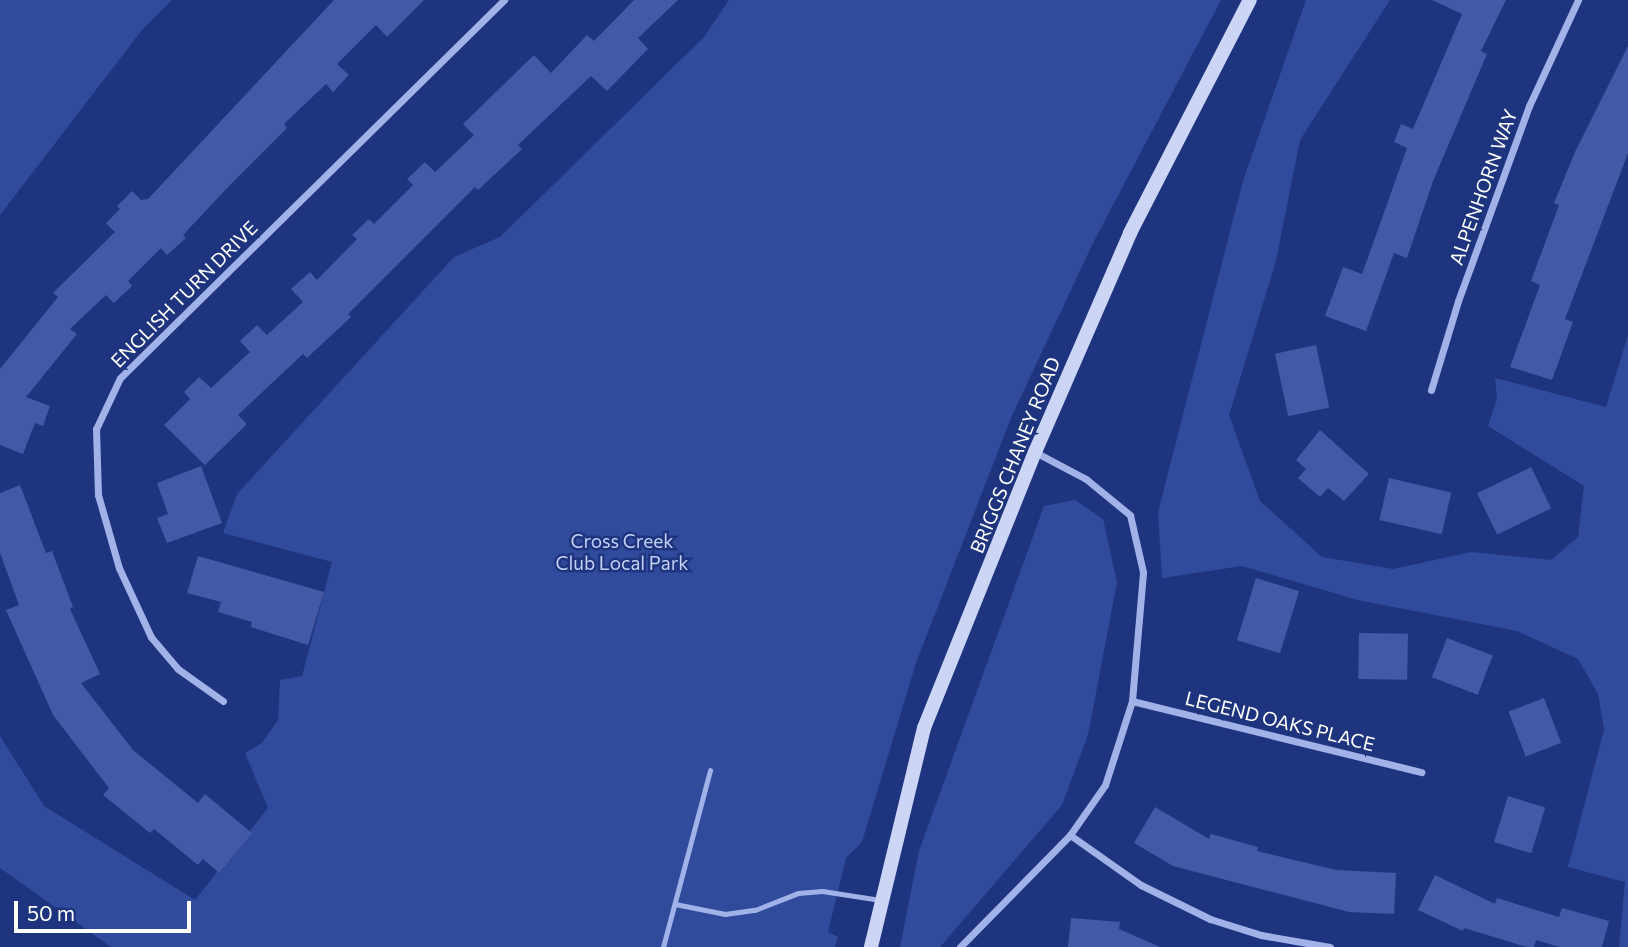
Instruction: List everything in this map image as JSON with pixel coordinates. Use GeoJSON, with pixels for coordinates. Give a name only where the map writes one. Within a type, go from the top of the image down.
{"type":"FeatureCollection","features":[{"type":"Feature","properties":{"kind":"main road","name":"BRIGGS CHANEY ROAD"},"geometry":{"type":"LineString","coordinates":[[871,947],[925,728],[1035,452],[1130,233],[1250,0]]}},
{"type":"Feature","properties":{"kind":"street","name":"ENGLISH TURN DRIVE"},"geometry":{"type":"LineString","coordinates":[[223,701],[178,669],[151,636],[119,568],[98,495],[96,429],[120,379],[504,0]]}},
{"type":"Feature","properties":{"kind":"street","name":"ALPENHORN WAY"},"geometry":{"type":"LineString","coordinates":[[1431,390],[1458,301],[1529,106],[1578,0]]}},
{"type":"Feature","properties":{"kind":"street"},"geometry":{"type":"LineString","coordinates":[[960,947],[1070,835],[1105,785],[1132,701],[1143,572],[1130,515],[1086,479],[1035,452]]}},
{"type":"Feature","properties":{"kind":"street","name":"LEGEND OAKS PLACE"},"geometry":{"type":"LineString","coordinates":[[1132,701],[1421,772]]}},
{"type":"Feature","properties":{"kind":"street"},"geometry":{"type":"LineString","coordinates":[[1070,835],[1142,885],[1210,919],[1261,935],[1331,947]]}},
{"type":"Feature","properties":{"kind":"lane"},"geometry":{"type":"LineString","coordinates":[[663,947],[710,770]]}},
{"type":"Feature","properties":{"kind":"lane"},"geometry":{"type":"LineString","coordinates":[[675,904],[725,914],[755,910],[798,893],[822,891],[883,901]]}},
{"type":"Feature","properties":{"kind":"green space"},"geometry":{"type":"Polygon","coordinates":[[[0,0],[172,0],[142,30],[0,215],[0,0]]]}},
{"type":"Feature","properties":{"kind":"green space","name":"Cross Creek Club Local Park"},"geometry":{"type":"Polygon","coordinates":[[[729,0],[1221,0],[1092,245],[1011,418],[916,663],[862,842],[846,858],[828,932],[838,937],[835,947],[111,947],[0,868],[0,736],[44,806],[195,900],[268,808],[245,753],[262,743],[278,720],[280,680],[302,676],[332,562],[223,533],[237,494],[454,257],[500,237],[704,37],[729,0]]]}},
{"type":"Feature","properties":{"kind":"green space"},"geometry":{"type":"Polygon","coordinates":[[[1306,0],[1390,0],[1300,140],[1276,261],[1229,415],[1260,501],[1322,557],[1393,569],[1471,552],[1551,560],[1578,537],[1584,486],[1488,426],[1497,399],[1495,378],[1606,407],[1628,335],[1628,947],[1619,947],[1625,882],[1568,867],[1604,730],[1598,694],[1578,659],[1517,631],[1358,600],[1242,566],[1162,578],[1158,512],[1243,181],[1306,0]]]}},
{"type":"Feature","properties":{"kind":"green space"},"geometry":{"type":"Polygon","coordinates":[[[1075,500],[1103,519],[1117,582],[1088,735],[1062,805],[940,947],[900,947],[919,851],[1044,506],[1075,500]]]}},
{"type":"Feature","properties":{"kind":"building"},"geometry":{"type":"Polygon","coordinates":[[[334,0],[424,0],[387,37],[376,25],[337,64],[349,75],[333,92],[326,84],[284,124],[287,128],[183,235],[186,238],[167,255],[161,248],[128,281],[132,286],[114,303],[106,295],[70,329],[77,334],[26,397],[50,406],[43,426],[35,423],[23,454],[0,445],[0,369],[58,297],[53,293],[115,232],[106,223],[120,209],[117,206],[132,191],[141,200],[148,199],[334,0]]]}},
{"type":"Feature","properties":{"kind":"building"},"geometry":{"type":"Polygon","coordinates":[[[634,0],[678,0],[638,38],[648,49],[607,91],[591,76],[518,145],[522,149],[478,190],[475,187],[348,314],[351,317],[307,358],[303,354],[238,415],[247,424],[205,465],[164,425],[190,399],[184,392],[199,377],[211,388],[250,352],[240,341],[257,325],[267,335],[303,302],[291,289],[310,272],[317,280],[357,239],[352,235],[369,219],[374,224],[413,185],[407,179],[425,162],[435,172],[474,135],[463,124],[534,55],[551,73],[587,35],[594,41],[634,0]]]}},
{"type":"Feature","properties":{"kind":"building"},"geometry":{"type":"Polygon","coordinates":[[[1432,0],[1506,0],[1481,51],[1487,54],[1433,181],[1407,258],[1394,253],[1366,331],[1325,316],[1343,267],[1362,274],[1407,148],[1394,142],[1401,124],[1413,129],[1462,14],[1432,0]]]}},
{"type":"Feature","properties":{"kind":"building"},"geometry":{"type":"Polygon","coordinates":[[[1628,46],[1628,153],[1565,319],[1573,322],[1552,380],[1510,367],[1540,285],[1531,281],[1559,205],[1554,203],[1575,152],[1628,46]]]}},
{"type":"Feature","properties":{"kind":"building"},"geometry":{"type":"Polygon","coordinates":[[[1316,345],[1329,408],[1288,416],[1275,354],[1316,345]]]}},
{"type":"Feature","properties":{"kind":"building"},"geometry":{"type":"Polygon","coordinates":[[[1320,430],[1369,474],[1344,501],[1328,488],[1320,497],[1298,478],[1306,469],[1296,460],[1320,430]]]}},
{"type":"Feature","properties":{"kind":"building"},"geometry":{"type":"Polygon","coordinates":[[[201,466],[222,523],[167,543],[157,518],[168,514],[157,483],[201,466]]]}},
{"type":"Feature","properties":{"kind":"building"},"geometry":{"type":"Polygon","coordinates":[[[1531,467],[1551,508],[1497,535],[1477,493],[1531,467]]]}},
{"type":"Feature","properties":{"kind":"building"},"geometry":{"type":"Polygon","coordinates":[[[1389,478],[1451,492],[1442,534],[1379,520],[1389,478]]]}},
{"type":"Feature","properties":{"kind":"building"},"geometry":{"type":"Polygon","coordinates":[[[20,485],[46,553],[52,551],[73,607],[70,609],[100,674],[81,683],[133,750],[198,803],[205,794],[252,833],[219,873],[203,859],[198,865],[154,829],[150,833],[103,795],[109,788],[53,715],[6,610],[19,605],[0,553],[0,493],[20,485]]]}},
{"type":"Feature","properties":{"kind":"building"},"geometry":{"type":"Polygon","coordinates":[[[198,556],[324,592],[308,645],[251,627],[252,622],[218,612],[221,602],[187,593],[198,556]]]}},
{"type":"Feature","properties":{"kind":"building"},"geometry":{"type":"Polygon","coordinates":[[[1256,578],[1299,591],[1280,653],[1237,640],[1256,578]]]}},
{"type":"Feature","properties":{"kind":"building"},"geometry":{"type":"Polygon","coordinates":[[[1359,633],[1408,634],[1407,680],[1358,679],[1359,633]]]}},
{"type":"Feature","properties":{"kind":"building"},"geometry":{"type":"Polygon","coordinates":[[[1447,638],[1493,656],[1478,695],[1432,677],[1447,638]]]}},
{"type":"Feature","properties":{"kind":"building"},"geometry":{"type":"Polygon","coordinates":[[[1544,698],[1561,743],[1526,756],[1509,712],[1544,698]]]}},
{"type":"Feature","properties":{"kind":"building"},"geometry":{"type":"Polygon","coordinates":[[[1508,796],[1545,807],[1531,853],[1494,842],[1508,796]]]}},
{"type":"Feature","properties":{"kind":"building"},"geometry":{"type":"Polygon","coordinates":[[[1155,807],[1209,839],[1211,834],[1258,847],[1257,851],[1336,870],[1396,873],[1394,914],[1349,912],[1173,866],[1134,843],[1155,807]]]}},
{"type":"Feature","properties":{"kind":"building"},"geometry":{"type":"Polygon","coordinates":[[[1435,875],[1495,904],[1497,898],[1559,917],[1562,908],[1609,921],[1602,947],[1559,947],[1536,940],[1534,947],[1527,947],[1464,928],[1463,931],[1418,910],[1435,875]]]}},
{"type":"Feature","properties":{"kind":"building"},"geometry":{"type":"Polygon","coordinates":[[[1071,918],[1120,922],[1119,929],[1160,947],[1068,947],[1071,918]]]}}]}
